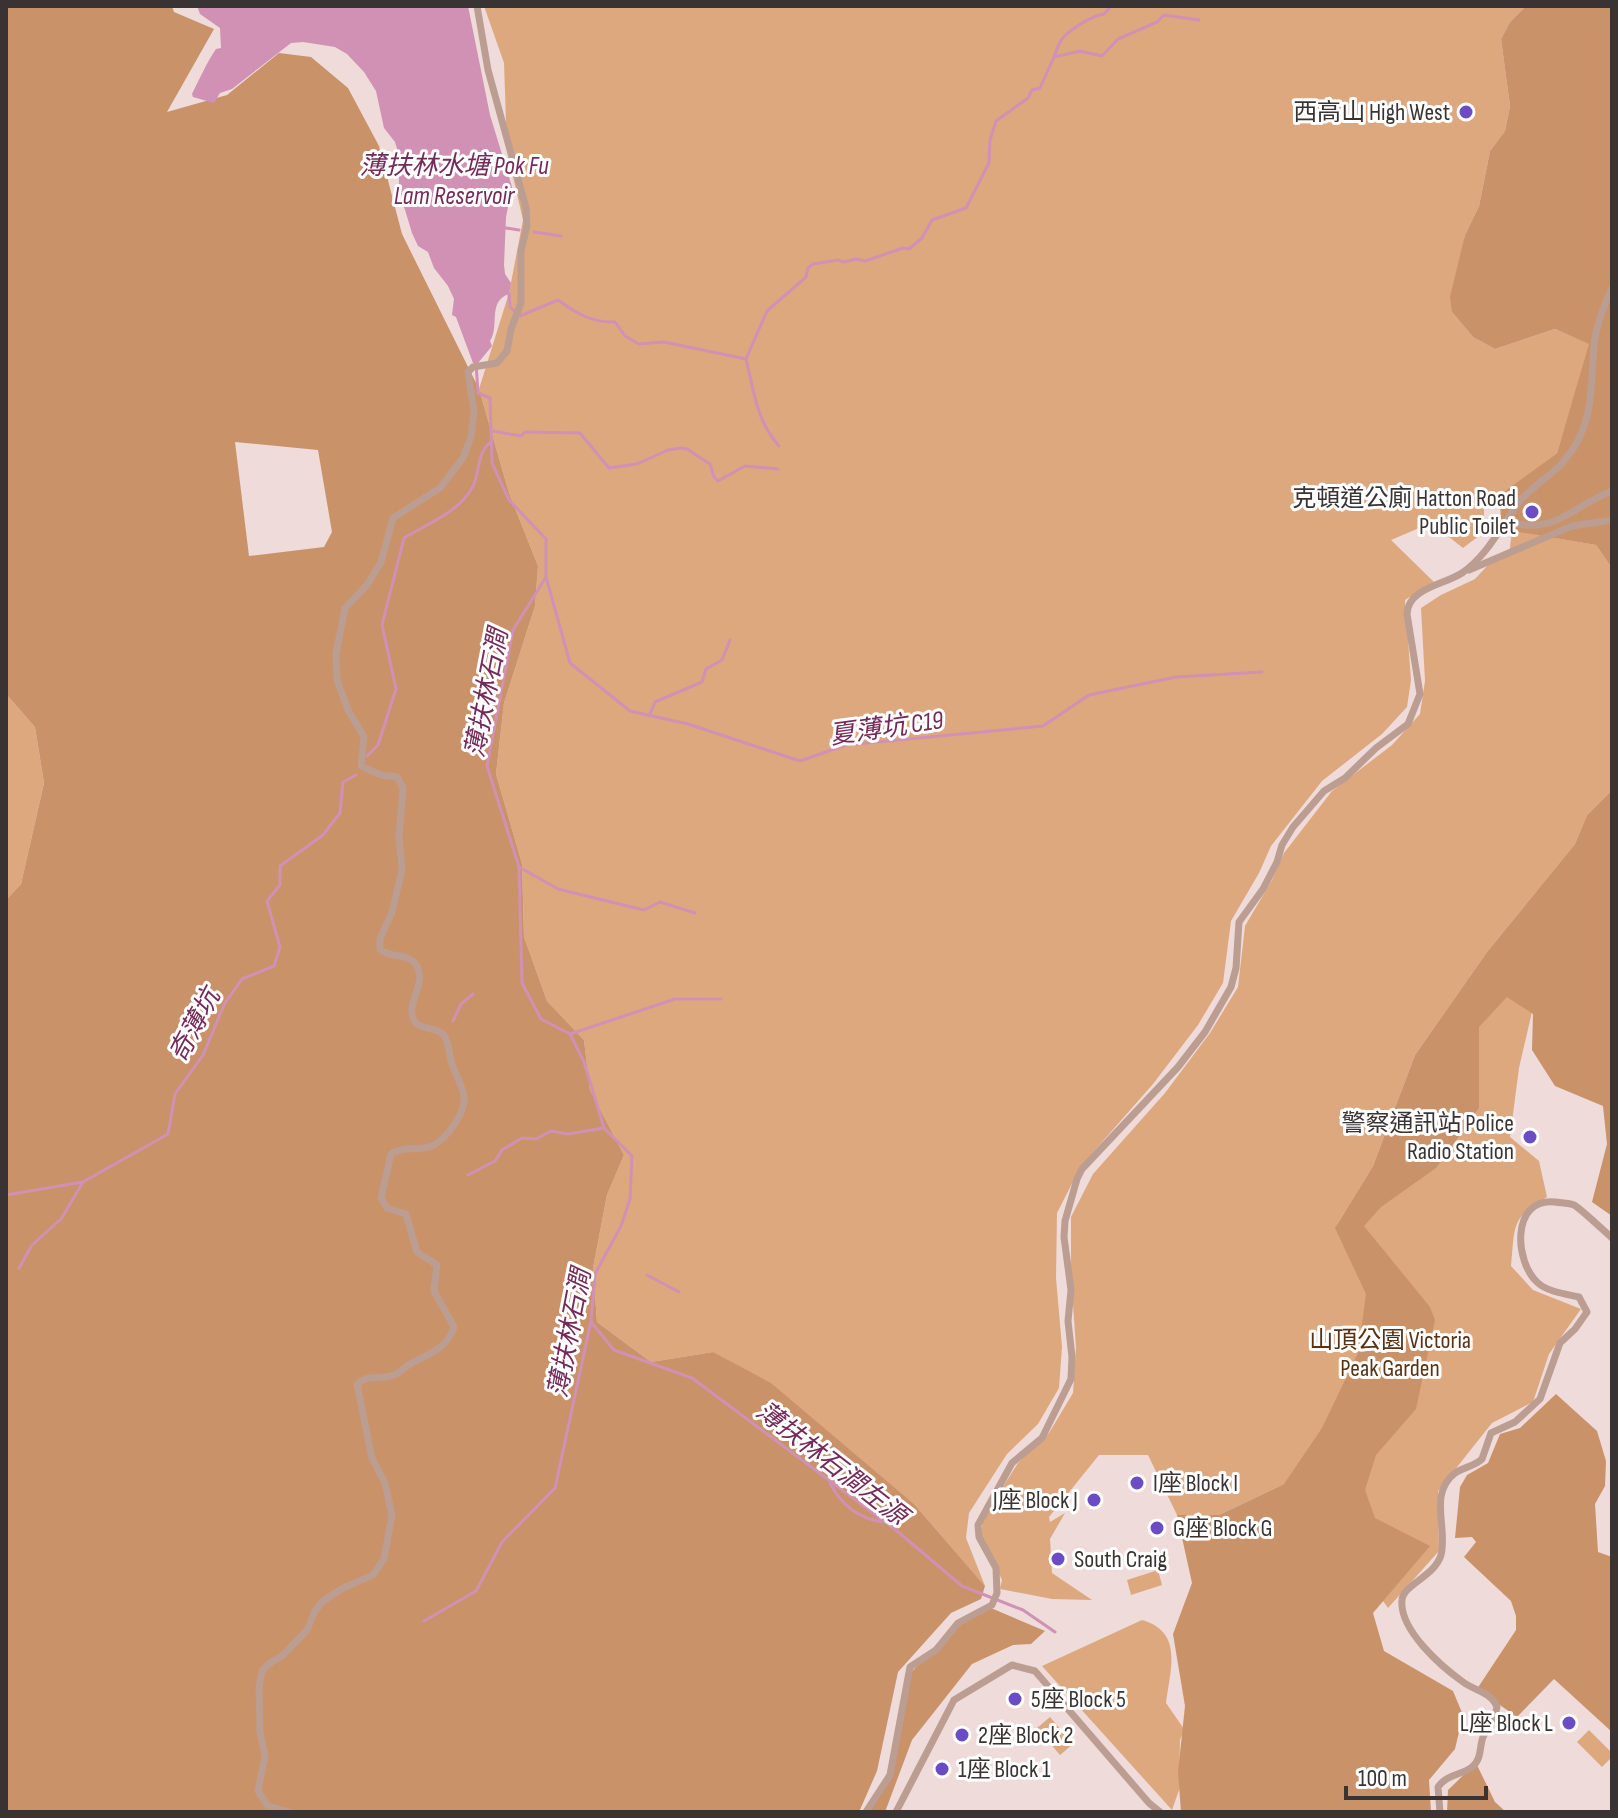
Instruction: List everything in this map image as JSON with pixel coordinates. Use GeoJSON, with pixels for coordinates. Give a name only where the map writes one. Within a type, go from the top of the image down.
{"type":"FeatureCollection","features":[{"type":"Feature","properties":{"kind":"street"},"geometry":{"type":"LineString","coordinates":[[289,1812],[268,1806],[258,1791],[265,1756],[260,1732],[260,1675],[307,1630],[322,1602],[378,1571],[384,1559],[392,1522],[385,1483],[372,1458],[357,1384],[366,1378],[391,1377],[409,1364],[426,1358],[445,1343],[454,1327],[434,1291],[437,1265],[417,1252],[407,1216],[401,1211],[387,1208],[381,1198],[391,1154],[437,1143],[456,1121],[464,1096],[445,1037],[436,1029],[418,1024],[413,1018],[420,982],[417,967],[408,957],[387,955],[380,949],[380,939],[392,912],[402,870],[399,837],[403,788],[397,777],[381,775],[361,766],[364,737],[348,710],[335,666],[345,608],[377,569],[393,518],[440,488],[467,450],[474,412],[468,372],[473,367],[500,361],[507,351],[520,309],[521,251],[527,226],[526,208],[488,70],[477,6]]}},
{"type":"Feature","properties":{"kind":"street"},"geometry":{"type":"LineString","coordinates":[[1464,572],[1493,541],[1523,498],[1566,459],[1581,434],[1594,380],[1595,341],[1612,288]]}},
{"type":"Feature","properties":{"kind":"street"},"geometry":{"type":"LineString","coordinates":[[1507,522],[1528,527],[1547,524],[1612,491]]}},
{"type":"Feature","properties":{"kind":"street"},"geometry":{"type":"LineString","coordinates":[[866,1812],[890,1775],[910,1667],[936,1650],[958,1623],[992,1605],[997,1587],[995,1566],[979,1535],[980,1521],[1012,1463],[1042,1438],[1071,1377],[1068,1321],[1071,1290],[1064,1237],[1065,1221],[1082,1169],[1185,1060],[1205,1032],[1231,987],[1236,968],[1239,922],[1263,889],[1293,827],[1324,791],[1345,778],[1376,748],[1408,724],[1420,694],[1408,605],[1421,592],[1572,526],[1612,520]]}},
{"type":"Feature","properties":{"kind":"street"},"geometry":{"type":"LineString","coordinates":[[1440,1812],[1438,1787],[1447,1777],[1468,1769],[1477,1761],[1497,1707],[1491,1697],[1462,1681],[1421,1645],[1412,1631],[1402,1598],[1407,1590],[1428,1575],[1440,1558],[1443,1539],[1439,1503],[1448,1481],[1482,1459],[1491,1433],[1515,1422],[1540,1399],[1560,1343],[1587,1312],[1579,1297],[1540,1285],[1531,1275],[1520,1251],[1522,1222],[1528,1211],[1537,1204],[1549,1202],[1574,1205],[1612,1238]]}},
{"type":"Feature","properties":{"kind":"street"},"geometry":{"type":"LineString","coordinates":[[896,1812],[954,1700],[1012,1665],[1035,1671],[1160,1812]]}},
{"type":"Feature","properties":{"kind":"green space"},"geometry":{"type":"Polygon","coordinates":[[[6,6],[172,6],[174,12],[214,29],[167,112],[227,95],[279,53],[311,57],[348,88],[379,146],[402,234],[479,389],[509,493],[538,566],[535,606],[504,703],[496,774],[522,864],[524,937],[547,1001],[584,1040],[590,1090],[624,1155],[607,1195],[593,1268],[597,1322],[651,1362],[713,1352],[771,1383],[915,1505],[985,1586],[981,1599],[951,1613],[898,1672],[877,1771],[859,1812],[6,1812],[6,900],[21,884],[44,783],[35,727],[6,694],[6,6]],[[235,442],[249,556],[324,547],[332,532],[318,450],[235,442]]]}},
{"type":"Feature","properties":{"kind":"green space"},"geometry":{"type":"Polygon","coordinates":[[[484,6],[1526,6],[1510,22],[1501,39],[1510,106],[1505,131],[1490,151],[1479,206],[1465,235],[1452,312],[1473,337],[1495,349],[1555,329],[1590,344],[1557,453],[1484,508],[1484,532],[1463,548],[1431,523],[1391,540],[1434,582],[1405,600],[1411,680],[1407,707],[1382,734],[1322,781],[1271,846],[1231,921],[1223,983],[1198,1025],[1153,1084],[1081,1166],[1057,1213],[1056,1278],[1062,1347],[1059,1388],[1038,1424],[1007,1454],[969,1513],[966,1538],[985,1586],[915,1505],[713,1352],[651,1362],[597,1322],[593,1268],[607,1195],[624,1155],[590,1090],[584,1040],[547,1001],[524,937],[522,864],[496,774],[504,703],[535,606],[538,566],[509,493],[479,389],[509,293],[523,220],[507,151],[504,63],[484,6]]]}},
{"type":"Feature","properties":{"kind":"green space"},"geometry":{"type":"Polygon","coordinates":[[[1526,6],[1612,6],[1612,568],[1596,545],[1501,529],[1500,495],[1557,453],[1589,344],[1555,329],[1495,349],[1473,337],[1452,312],[1450,297],[1465,235],[1479,206],[1490,151],[1505,131],[1510,106],[1501,39],[1510,22],[1526,6]]]}},
{"type":"Feature","properties":{"kind":"green space","name":"山頂公園 Victoria Peak Garden"},"geometry":{"type":"Polygon","coordinates":[[[1512,530],[1596,545],[1612,568],[1612,790],[1587,815],[1575,844],[1487,952],[1415,1055],[1373,1166],[1335,1228],[1502,986],[1535,999],[1519,1068],[1510,1137],[1539,1161],[1547,1197],[1520,1218],[1513,1242],[1511,1266],[1533,1290],[1581,1309],[1549,1354],[1533,1402],[1492,1423],[1438,1491],[1439,1551],[1388,1608],[1327,1522],[1284,1484],[1219,1515],[1177,1515],[1148,1455],[1099,1455],[1049,1517],[1050,1522],[1065,1513],[1050,1539],[1052,1573],[1092,1600],[1052,1599],[1000,1589],[1002,1580],[981,1535],[983,1518],[1018,1463],[1049,1433],[1073,1393],[1076,1347],[1071,1217],[1093,1174],[1165,1093],[1210,1033],[1238,987],[1245,926],[1284,853],[1332,791],[1392,745],[1420,714],[1425,681],[1421,608],[1475,579],[1488,565],[1509,556],[1512,530]]]}},
{"type":"Feature","properties":{"kind":"green space"},"geometry":{"type":"Polygon","coordinates":[[[6,694],[35,727],[44,783],[21,884],[6,900],[6,694]]]}},
{"type":"Feature","properties":{"kind":"green space","name":"山頂公園 Victoria Peak Garden"},"geometry":{"type":"Polygon","coordinates":[[[1612,790],[1612,1216],[1592,1202],[1607,1144],[1603,1106],[1555,1086],[1532,1050],[1533,1014],[1507,997],[1479,1027],[1479,1108],[1436,1168],[1381,1207],[1364,1226],[1430,1307],[1435,1320],[1416,1409],[1376,1455],[1365,1490],[1375,1518],[1430,1546],[1373,1613],[1384,1651],[1453,1691],[1463,1715],[1455,1749],[1429,1780],[1431,1812],[1181,1812],[1178,1772],[1185,1706],[1173,1634],[1192,1583],[1177,1515],[1219,1515],[1284,1484],[1322,1428],[1358,1353],[1366,1294],[1335,1228],[1373,1166],[1415,1055],[1487,952],[1575,844],[1587,815],[1612,790]]]}},
{"type":"Feature","properties":{"kind":"green space"},"geometry":{"type":"Polygon","coordinates":[[[1556,1394],[1597,1431],[1606,1461],[1605,1486],[1595,1504],[1598,1552],[1612,1557],[1612,1732],[1554,1679],[1517,1717],[1477,1689],[1516,1630],[1516,1616],[1511,1601],[1464,1557],[1476,1542],[1472,1537],[1455,1538],[1460,1487],[1467,1475],[1488,1463],[1500,1434],[1520,1428],[1556,1394]]]}},
{"type":"Feature","properties":{"kind":"green space"},"geometry":{"type":"Polygon","coordinates":[[[1158,1570],[1162,1585],[1131,1595],[1127,1580],[1158,1570]]]}},
{"type":"Feature","properties":{"kind":"green space"},"geometry":{"type":"Polygon","coordinates":[[[991,1608],[1045,1631],[1031,1644],[1013,1645],[972,1664],[912,1740],[885,1812],[870,1812],[887,1774],[907,1677],[957,1622],[991,1608]]]}},
{"type":"Feature","properties":{"kind":"green space"},"geometry":{"type":"Polygon","coordinates":[[[1142,1620],[1164,1633],[1169,1643],[1171,1665],[1166,1703],[1184,1729],[1180,1740],[1179,1790],[1172,1810],[1042,1666],[1142,1620]]]}},
{"type":"Feature","properties":{"kind":"green space"},"geometry":{"type":"Polygon","coordinates":[[[1050,1717],[1073,1744],[1060,1755],[1037,1728],[1050,1717]]]}},
{"type":"Feature","properties":{"kind":"green space"},"geometry":{"type":"Polygon","coordinates":[[[1589,1730],[1612,1753],[1602,1767],[1577,1742],[1589,1730]]]}},
{"type":"Feature","properties":{"kind":"green space"},"geometry":{"type":"Polygon","coordinates":[[[1476,1763],[1495,1802],[1506,1812],[1447,1812],[1448,1790],[1476,1763]]]}},
{"type":"Feature","properties":{"kind":"water","name":"薄扶林水塘 Pok Fu Lam Reservoir"},"geometry":{"type":"Polygon","coordinates":[[[197,6],[468,6],[490,115],[512,187],[506,217],[504,265],[511,283],[509,294],[498,302],[490,341],[492,346],[478,363],[473,363],[456,317],[452,315],[454,299],[448,286],[434,268],[428,252],[418,246],[412,233],[399,190],[399,155],[395,142],[384,128],[376,91],[364,72],[347,54],[335,47],[291,43],[232,89],[220,93],[214,103],[193,97],[209,60],[216,49],[221,48],[220,28],[200,14],[197,6]]]}},
{"type":"Feature","properties":{"kind":"waterway"},"geometry":{"type":"LineString","coordinates":[[1054,57],[1066,35],[1085,21],[1104,14],[1111,6]]}},
{"type":"Feature","properties":{"kind":"waterway"},"geometry":{"type":"LineString","coordinates":[[509,294],[510,307],[520,316],[558,300],[585,316],[615,322],[625,336],[639,344],[664,342],[746,359],[767,311],[806,277],[808,268],[813,264],[838,260],[865,261],[903,248],[909,249],[922,238],[932,220],[966,208],[989,163],[990,140],[996,121],[1028,98],[1032,90],[1040,88],[1054,57],[1080,51],[1102,56],[1118,39],[1157,22],[1164,15],[1199,20]]}},
{"type":"Feature","properties":{"kind":"waterway"},"geometry":{"type":"LineString","coordinates":[[506,228],[519,230]]}},
{"type":"Feature","properties":{"kind":"waterway"},"geometry":{"type":"LineString","coordinates":[[534,232],[561,236]]}},
{"type":"Feature","properties":{"kind":"waterway"},"geometry":{"type":"LineString","coordinates":[[746,359],[765,426],[779,446]]}},
{"type":"Feature","properties":{"kind":"waterway","name":"薄扶林石澗"},"geometry":{"type":"LineString","coordinates":[[424,1621],[476,1591],[502,1542],[555,1488],[591,1321],[595,1274],[621,1226],[630,1199],[632,1156],[604,1128],[584,1062],[570,1034],[541,1019],[522,983],[519,867],[487,766],[513,630],[546,577],[546,539],[509,500],[492,463],[490,398],[478,393],[476,363]]}},
{"type":"Feature","properties":{"kind":"waterway"},"geometry":{"type":"LineString","coordinates":[[493,431],[521,436],[525,432],[580,433],[609,468],[637,464],[668,450],[681,448],[710,464],[718,481],[745,466],[778,469]]}},
{"type":"Feature","properties":{"kind":"waterway"},"geometry":{"type":"LineString","coordinates":[[367,756],[378,745],[396,689],[382,625],[404,538],[459,504],[475,482],[483,451],[491,442]]}},
{"type":"Feature","properties":{"kind":"waterway","name":"夏薄坑 C19"},"geometry":{"type":"LineString","coordinates":[[546,577],[570,663],[630,711],[688,724],[800,761],[846,745],[1043,726],[1089,695],[1176,677],[1262,672]]}},
{"type":"Feature","properties":{"kind":"waterway"},"geometry":{"type":"LineString","coordinates":[[649,716],[655,702],[702,682],[706,669],[722,660],[730,640]]}},
{"type":"Feature","properties":{"kind":"waterway","name":"奇薄坑"},"geometry":{"type":"LineString","coordinates":[[6,1195],[83,1182],[168,1134],[175,1094],[203,1055],[225,1003],[242,979],[274,966],[280,947],[267,901],[280,885],[280,866],[323,835],[340,813],[343,782],[356,775]]}},
{"type":"Feature","properties":{"kind":"waterway"},"geometry":{"type":"LineString","coordinates":[[519,867],[558,889],[644,910],[660,902],[695,913]]}},
{"type":"Feature","properties":{"kind":"waterway"},"geometry":{"type":"LineString","coordinates":[[453,1021],[461,1004],[473,994]]}},
{"type":"Feature","properties":{"kind":"waterway"},"geometry":{"type":"LineString","coordinates":[[570,1034],[675,999],[721,999]]}},
{"type":"Feature","properties":{"kind":"waterway"},"geometry":{"type":"LineString","coordinates":[[468,1175],[495,1161],[502,1150],[522,1138],[536,1139],[551,1131],[568,1134],[604,1128]]}},
{"type":"Feature","properties":{"kind":"waterway"},"geometry":{"type":"LineString","coordinates":[[19,1268],[32,1245],[61,1219],[83,1182]]}},
{"type":"Feature","properties":{"kind":"waterway"},"geometry":{"type":"LineString","coordinates":[[647,1275],[679,1292]]}},
{"type":"Feature","properties":{"kind":"waterway","name":"薄扶林石澗左源"},"geometry":{"type":"LineString","coordinates":[[591,1322],[614,1350],[692,1378],[897,1531],[962,1586],[1023,1610],[1055,1632]]}},
{"type":"Feature","properties":{"kind":"waterway"},"geometry":{"type":"LineString","coordinates":[[830,1483],[839,1498],[851,1509],[882,1522]]}},
{"type":"Feature","properties":{"kind":"place","name":"西高山 High West"},"geometry":{"type":"Point","coordinates":[1466,112]}},
{"type":"Feature","properties":{"kind":"place","name":"克頓道公廁 Hatton Road Public Toilet"},"geometry":{"type":"Point","coordinates":[1532,512]}},
{"type":"Feature","properties":{"kind":"place","name":"警察通訊站 Police Radio Station"},"geometry":{"type":"Point","coordinates":[1530,1137]}},
{"type":"Feature","properties":{"kind":"place","name":"I座 Block I"},"geometry":{"type":"Point","coordinates":[1137,1483]}},
{"type":"Feature","properties":{"kind":"place","name":"J座 Block J"},"geometry":{"type":"Point","coordinates":[1094,1500]}},
{"type":"Feature","properties":{"kind":"place","name":"G座 Block G"},"geometry":{"type":"Point","coordinates":[1157,1528]}},
{"type":"Feature","properties":{"kind":"place","name":"South Craig"},"geometry":{"type":"Point","coordinates":[1058,1559]}},
{"type":"Feature","properties":{"kind":"place","name":"5座 Block 5"},"geometry":{"type":"Point","coordinates":[1015,1699]}},
{"type":"Feature","properties":{"kind":"place","name":"L座 Block L"},"geometry":{"type":"Point","coordinates":[1569,1723]}},
{"type":"Feature","properties":{"kind":"place","name":"2座 Block 2"},"geometry":{"type":"Point","coordinates":[962,1735]}},
{"type":"Feature","properties":{"kind":"place","name":"1座 Block 1"},"geometry":{"type":"Point","coordinates":[942,1769]}}]}
